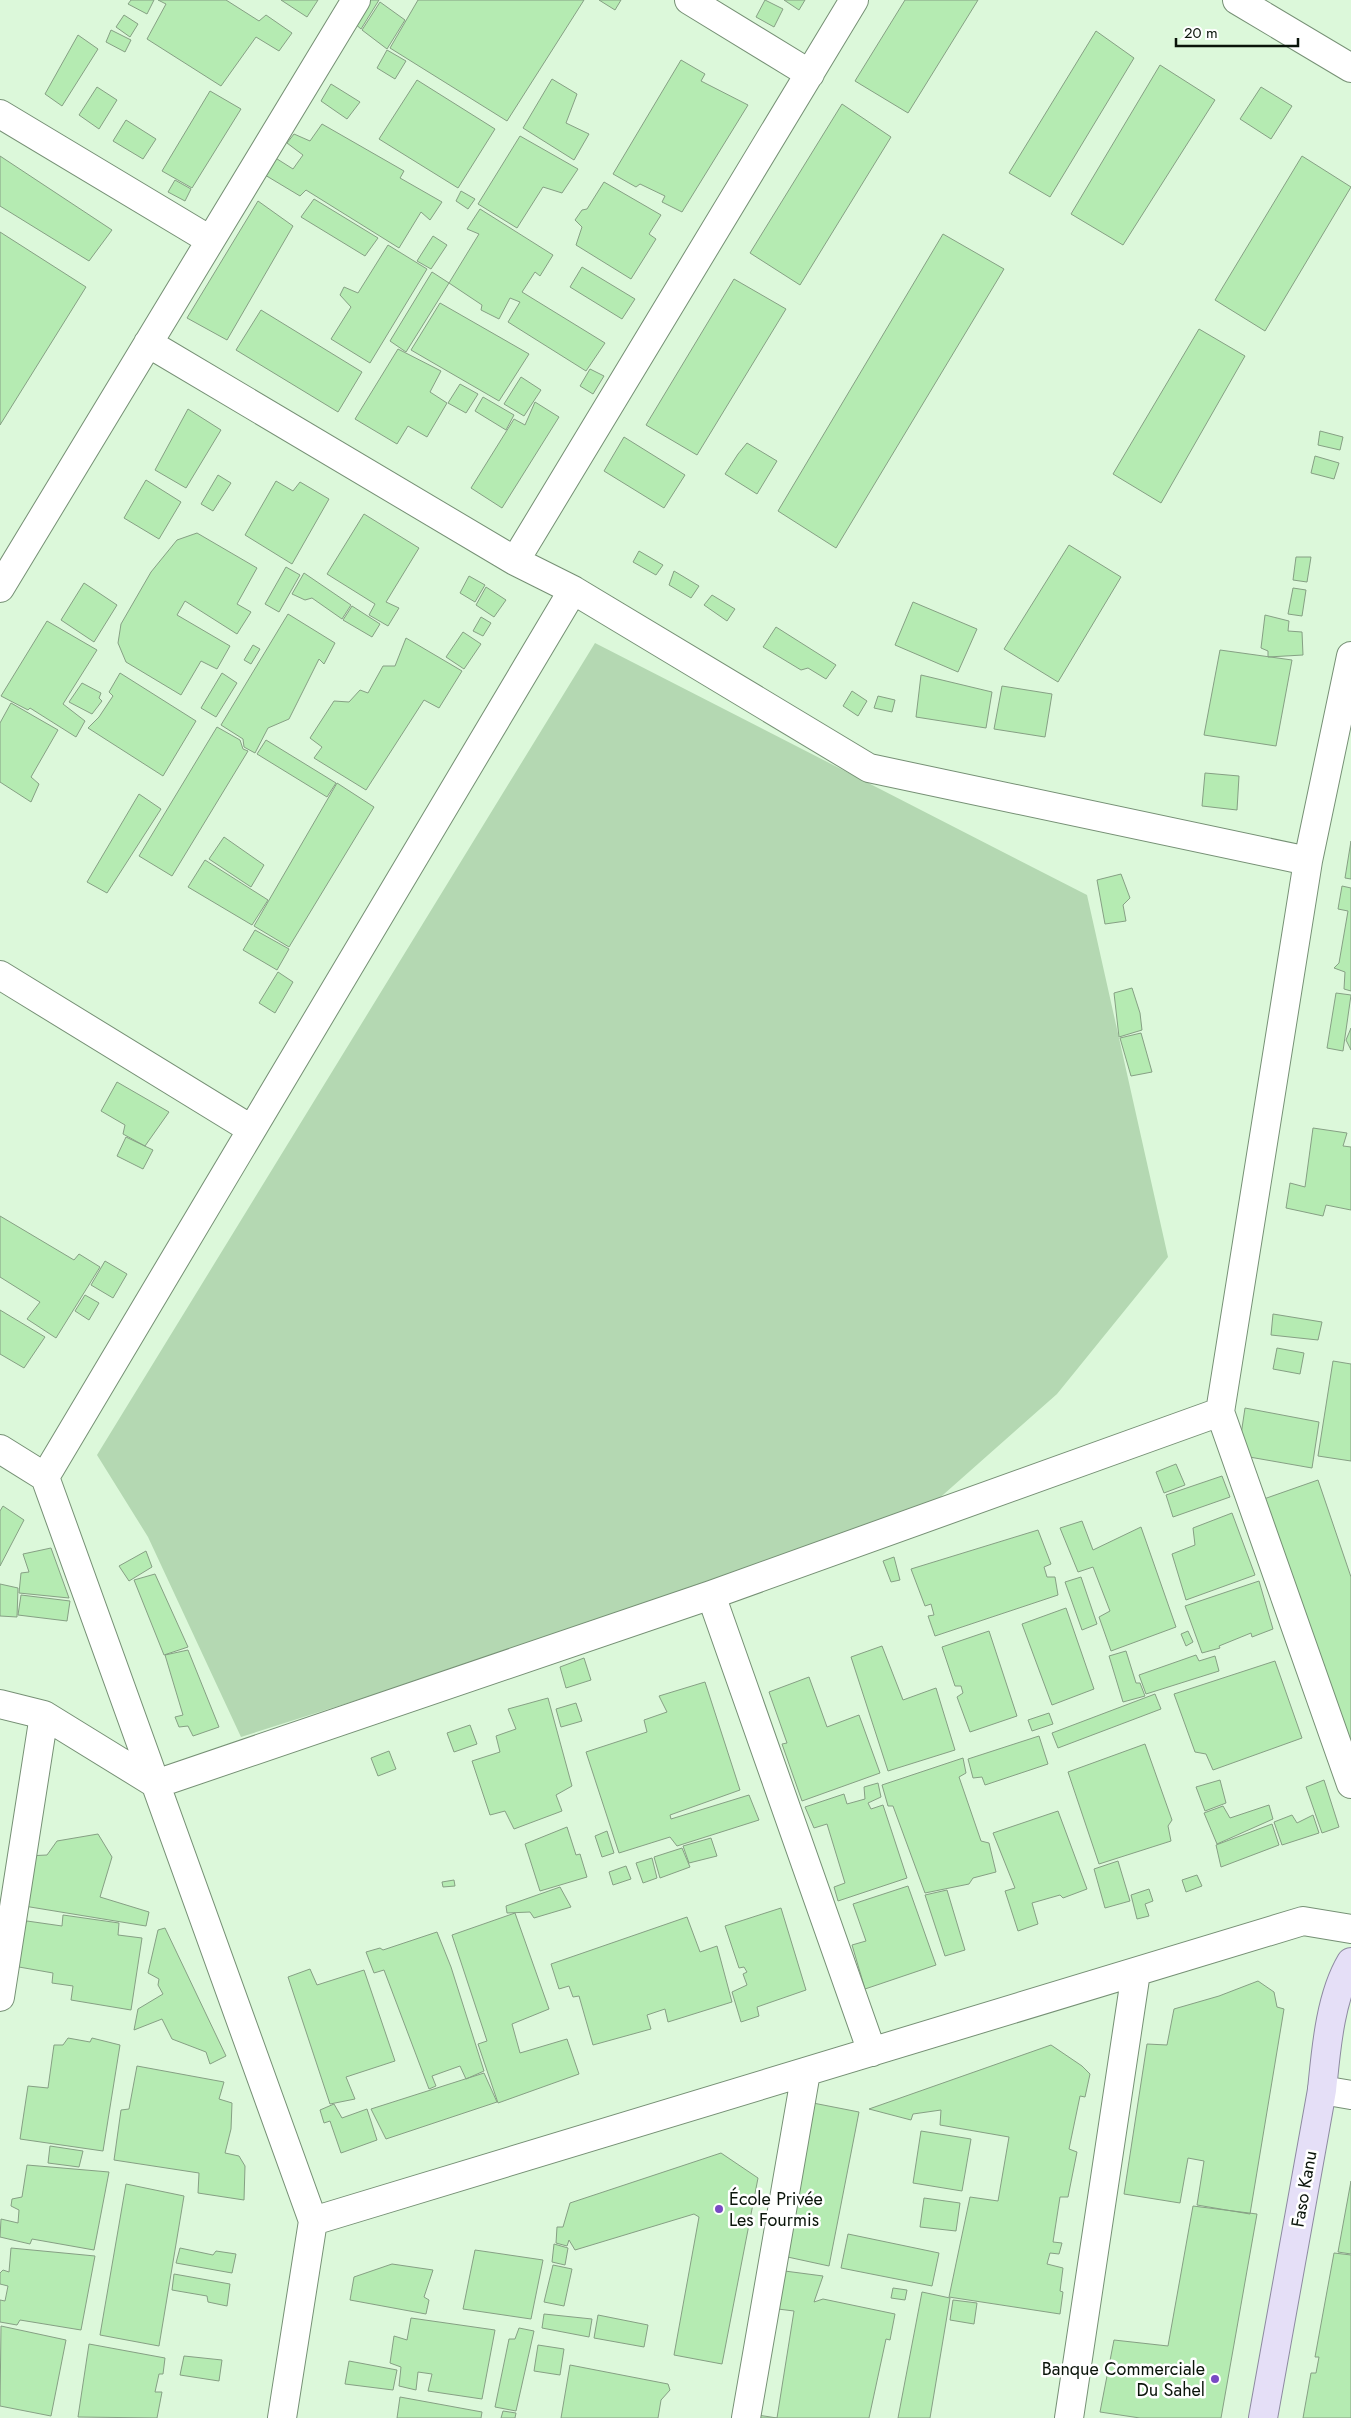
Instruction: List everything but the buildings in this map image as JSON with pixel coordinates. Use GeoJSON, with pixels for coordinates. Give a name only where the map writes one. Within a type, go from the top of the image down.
{"type":"FeatureCollection","features":[{"type":"Feature","properties":{"kind":"main road","name":"Faso Kanu"},"geometry":{"type":"LineString","coordinates":[[1263,2418],[1322,2090],[1328,2041],[1343,1976],[1351,1962]]}},
{"type":"Feature","properties":{"kind":"street"},"geometry":{"type":"LineString","coordinates":[[0,588],[356,0]]}},
{"type":"Feature","properties":{"kind":"street"},"geometry":{"type":"LineString","coordinates":[[690,0],[810,74]]}},
{"type":"Feature","properties":{"kind":"street"},"geometry":{"type":"LineString","coordinates":[[515,561],[854,0]]}},
{"type":"Feature","properties":{"kind":"street"},"geometry":{"type":"LineString","coordinates":[[1237,0],[1351,68]]}},
{"type":"Feature","properties":{"kind":"street"},"geometry":{"type":"LineString","coordinates":[[0,114],[210,240]]}},
{"type":"Feature","properties":{"kind":"street"},"geometry":{"type":"LineString","coordinates":[[148,343],[515,561],[573,590],[869,768],[1308,861]]}},
{"type":"Feature","properties":{"kind":"street"},"geometry":{"type":"LineString","coordinates":[[45,1477],[250,1129],[573,590]]}},
{"type":"Feature","properties":{"kind":"street"},"geometry":{"type":"LineString","coordinates":[[1351,656],[1308,861],[1220,1412],[1351,1784]]}},
{"type":"Feature","properties":{"kind":"street"},"geometry":{"type":"LineString","coordinates":[[0,975],[250,1129]]}},
{"type":"Feature","properties":{"kind":"street"},"geometry":{"type":"LineString","coordinates":[[156,1784],[711,1595],[1220,1412]]}},
{"type":"Feature","properties":{"kind":"street"},"geometry":{"type":"LineString","coordinates":[[0,1449],[45,1477],[314,2221],[282,2418]]}},
{"type":"Feature","properties":{"kind":"street"},"geometry":{"type":"LineString","coordinates":[[711,1595],[872,2052]]}},
{"type":"Feature","properties":{"kind":"street"},"geometry":{"type":"LineString","coordinates":[[0,1704],[44,1715],[156,1784]]}},
{"type":"Feature","properties":{"kind":"street"},"geometry":{"type":"LineString","coordinates":[[0,1997],[44,1715]]}},
{"type":"Feature","properties":{"kind":"street"},"geometry":{"type":"LineString","coordinates":[[314,2221],[1303,1922],[1351,1929]]}},
{"type":"Feature","properties":{"kind":"street"},"geometry":{"type":"LineString","coordinates":[[1069,2418],[1136,1972]]}},
{"type":"Feature","properties":{"kind":"street"},"geometry":{"type":"LineString","coordinates":[[746,2418],[806,2072]]}},
{"type":"Feature","properties":{"kind":"street"},"geometry":{"type":"LineString","coordinates":[[1322,2090],[1351,2095]]}},
{"type":"Feature","properties":{"kind":"green space"},"geometry":{"type":"Polygon","coordinates":[[[595,643],[1087,895],[1168,1257],[1057,1394],[935,1502],[521,1648],[241,1737],[148,1537],[97,1455],[595,643]]]}},
{"type":"Feature","properties":{"kind":"place","name":"École Privée Les Fourmis"},"geometry":{"type":"Point","coordinates":[719,2209]}},
{"type":"Feature","properties":{"kind":"place","name":"Banque Commerciale Du Sahel"},"geometry":{"type":"Point","coordinates":[1215,2379]}}]}
